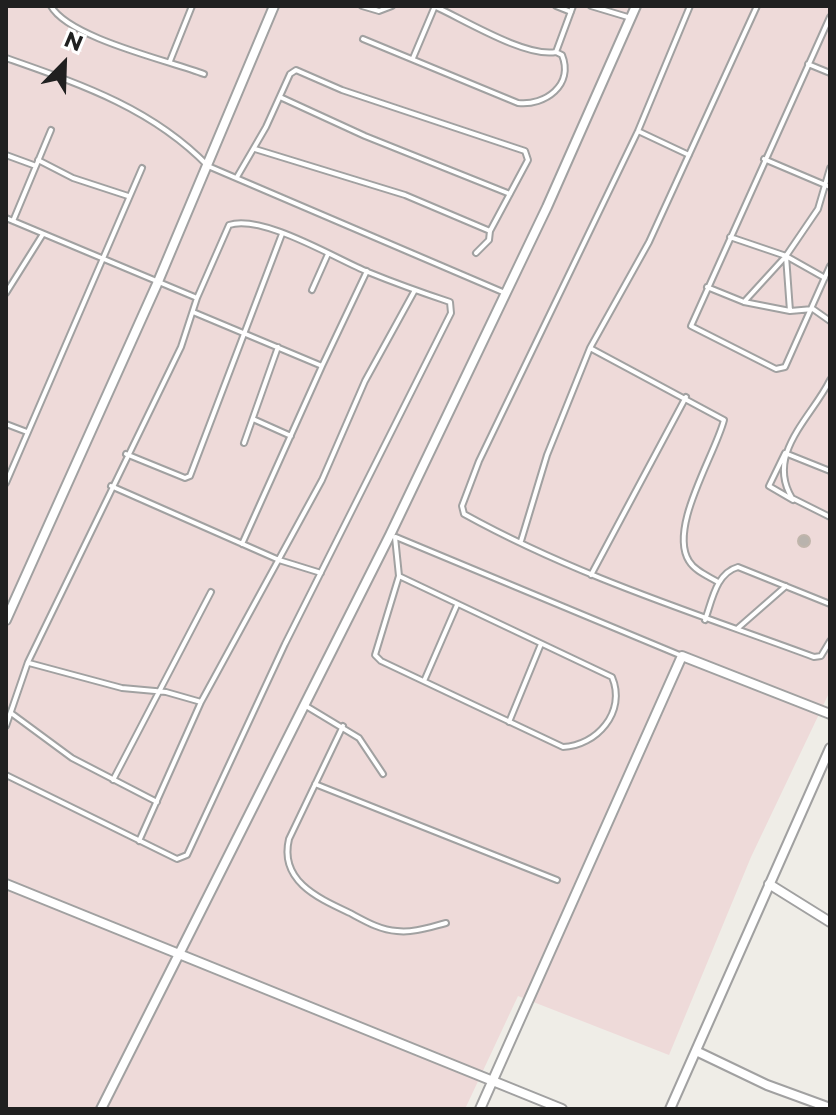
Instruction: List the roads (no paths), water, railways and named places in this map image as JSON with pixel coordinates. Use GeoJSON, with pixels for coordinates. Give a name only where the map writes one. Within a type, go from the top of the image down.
{"type":"FeatureCollection","features":[{"type":"Feature","properties":{"kind":"street"},"geometry":{"type":"LineString","coordinates":[[6,620],[157,284],[274,6]]}},
{"type":"Feature","properties":{"kind":"street"},"geometry":{"type":"LineString","coordinates":[[101,1109],[177,953],[392,536],[636,6]]}},
{"type":"Feature","properties":{"kind":"street"},"geometry":{"type":"LineString","coordinates":[[480,1109],[682,656],[830,714]]}},
{"type":"Feature","properties":{"kind":"street"},"geometry":{"type":"LineString","coordinates":[[670,1109],[830,748]]}},
{"type":"Feature","properties":{"kind":"street"},"geometry":{"type":"LineString","coordinates":[[6,884],[562,1109]]}},
{"type":"Feature","properties":{"kind":"street"},"geometry":{"type":"LineString","coordinates":[[769,884],[830,922]]}},
{"type":"Feature","properties":{"kind":"street"},"geometry":{"type":"LineString","coordinates":[[696,1051],[767,1085],[830,1108]]}},
{"type":"Feature","properties":{"kind":"lane"},"geometry":{"type":"LineString","coordinates":[[51,6],[58,18],[80,30],[204,74]]}},
{"type":"Feature","properties":{"kind":"lane"},"geometry":{"type":"LineString","coordinates":[[170,61],[192,6]]}},
{"type":"Feature","properties":{"kind":"lane"},"geometry":{"type":"LineString","coordinates":[[362,6],[379,11],[392,6]]}},
{"type":"Feature","properties":{"kind":"lane"},"geometry":{"type":"LineString","coordinates":[[363,39],[518,103],[534,105],[550,97],[560,86],[565,66],[562,55],[556,52],[549,53],[511,41],[435,6],[413,58]]}},
{"type":"Feature","properties":{"kind":"lane"},"geometry":{"type":"LineString","coordinates":[[556,6],[571,12]]}},
{"type":"Feature","properties":{"kind":"lane"},"geometry":{"type":"LineString","coordinates":[[556,52],[573,6]]}},
{"type":"Feature","properties":{"kind":"lane"},"geometry":{"type":"LineString","coordinates":[[591,6],[631,18]]}},
{"type":"Feature","properties":{"kind":"lane"},"geometry":{"type":"LineString","coordinates":[[690,6],[638,131],[479,461],[462,506],[464,514],[591,576],[705,620],[738,628],[814,657],[821,656],[830,641]]}},
{"type":"Feature","properties":{"kind":"lane"},"geometry":{"type":"LineString","coordinates":[[521,541],[547,455],[590,348],[649,242],[757,6]]}},
{"type":"Feature","properties":{"kind":"lane"},"geometry":{"type":"LineString","coordinates":[[830,17],[691,326],[776,369],[785,367],[830,266]]}},
{"type":"Feature","properties":{"kind":"lane"},"geometry":{"type":"LineString","coordinates":[[6,58],[115,98],[186,146],[208,166],[505,293]]}},
{"type":"Feature","properties":{"kind":"lane"},"geometry":{"type":"LineString","coordinates":[[808,64],[830,73]]}},
{"type":"Feature","properties":{"kind":"lane"},"geometry":{"type":"LineString","coordinates":[[237,177],[255,149],[290,74],[296,70],[350,93],[525,151],[528,160],[490,231],[489,240],[476,253]]}},
{"type":"Feature","properties":{"kind":"lane"},"geometry":{"type":"LineString","coordinates":[[280,97],[365,136],[510,194]]}},
{"type":"Feature","properties":{"kind":"lane"},"geometry":{"type":"LineString","coordinates":[[13,221],[51,130]]}},
{"type":"Feature","properties":{"kind":"lane"},"geometry":{"type":"LineString","coordinates":[[638,131],[689,155]]}},
{"type":"Feature","properties":{"kind":"lane"},"geometry":{"type":"LineString","coordinates":[[255,149],[405,195],[490,231]]}},
{"type":"Feature","properties":{"kind":"lane"},"geometry":{"type":"LineString","coordinates":[[6,155],[37,163],[129,197]]}},
{"type":"Feature","properties":{"kind":"lane"},"geometry":{"type":"LineString","coordinates":[[764,159],[830,187]]}},
{"type":"Feature","properties":{"kind":"lane"},"geometry":{"type":"LineString","coordinates":[[6,483],[142,168]]}},
{"type":"Feature","properties":{"kind":"lane"},"geometry":{"type":"LineString","coordinates":[[744,302],[786,256],[818,209],[830,168]]}},
{"type":"Feature","properties":{"kind":"lane"},"geometry":{"type":"LineString","coordinates":[[6,218],[157,284],[197,298]]}},
{"type":"Feature","properties":{"kind":"lane"},"geometry":{"type":"LineString","coordinates":[[6,726],[28,662],[126,454],[181,347],[197,298],[229,225],[247,225],[282,234],[367,271],[450,302],[451,313],[321,573],[187,855],[177,859],[6,775]]}},
{"type":"Feature","properties":{"kind":"lane"},"geometry":{"type":"LineString","coordinates":[[6,293],[43,234]]}},
{"type":"Feature","properties":{"kind":"lane"},"geometry":{"type":"LineString","coordinates":[[126,454],[185,478],[190,476],[282,234]]}},
{"type":"Feature","properties":{"kind":"lane"},"geometry":{"type":"LineString","coordinates":[[730,237],[786,256],[825,278]]}},
{"type":"Feature","properties":{"kind":"lane"},"geometry":{"type":"LineString","coordinates":[[312,290],[328,254]]}},
{"type":"Feature","properties":{"kind":"lane"},"geometry":{"type":"LineString","coordinates":[[786,256],[790,311]]}},
{"type":"Feature","properties":{"kind":"lane"},"geometry":{"type":"LineString","coordinates":[[242,544],[367,271]]}},
{"type":"Feature","properties":{"kind":"lane"},"geometry":{"type":"LineString","coordinates":[[707,287],[744,302],[790,311],[813,309],[830,321]]}},
{"type":"Feature","properties":{"kind":"lane"},"geometry":{"type":"LineString","coordinates":[[139,841],[201,702],[322,480],[365,381],[415,290]]}},
{"type":"Feature","properties":{"kind":"lane"},"geometry":{"type":"LineString","coordinates":[[193,312],[322,366]]}},
{"type":"Feature","properties":{"kind":"lane"},"geometry":{"type":"LineString","coordinates":[[244,443],[278,347]]}},
{"type":"Feature","properties":{"kind":"lane"},"geometry":{"type":"LineString","coordinates":[[590,348],[724,420],[684,529],[687,559],[695,568],[718,582]]}},
{"type":"Feature","properties":{"kind":"lane"},"geometry":{"type":"LineString","coordinates":[[830,380],[785,453],[769,486],[771,490],[830,516]]}},
{"type":"Feature","properties":{"kind":"lane"},"geometry":{"type":"LineString","coordinates":[[591,576],[686,397]]}},
{"type":"Feature","properties":{"kind":"lane"},"geometry":{"type":"LineString","coordinates":[[253,419],[291,436]]}},
{"type":"Feature","properties":{"kind":"lane"},"geometry":{"type":"LineString","coordinates":[[6,424],[27,432]]}},
{"type":"Feature","properties":{"kind":"lane"},"geometry":{"type":"LineString","coordinates":[[785,453],[830,471]]}},
{"type":"Feature","properties":{"kind":"lane"},"geometry":{"type":"LineString","coordinates":[[785,453],[782,473],[792,498],[830,516]]}},
{"type":"Feature","properties":{"kind":"lane"},"geometry":{"type":"LineString","coordinates":[[111,486],[279,560],[321,573]]}},
{"type":"Feature","properties":{"kind":"lane"},"geometry":{"type":"LineString","coordinates":[[392,536],[399,576],[375,655],[563,747],[578,747],[592,740],[610,718],[615,698],[612,677],[399,576]]}},
{"type":"Feature","properties":{"kind":"lane"},"geometry":{"type":"LineString","coordinates":[[392,536],[682,656]]}},
{"type":"Feature","properties":{"kind":"lane"},"geometry":{"type":"LineString","coordinates":[[705,620],[718,582],[728,570],[738,567],[830,604]]}},
{"type":"Feature","properties":{"kind":"lane"},"geometry":{"type":"LineString","coordinates":[[738,628],[786,586]]}},
{"type":"Feature","properties":{"kind":"lane"},"geometry":{"type":"LineString","coordinates":[[113,780],[211,592]]}},
{"type":"Feature","properties":{"kind":"lane"},"geometry":{"type":"LineString","coordinates":[[424,681],[457,605]]}},
{"type":"Feature","properties":{"kind":"lane"},"geometry":{"type":"LineString","coordinates":[[509,722],[541,644]]}},
{"type":"Feature","properties":{"kind":"lane"},"geometry":{"type":"LineString","coordinates":[[28,662],[122,688],[160,692],[201,702]]}},
{"type":"Feature","properties":{"kind":"lane"},"geometry":{"type":"LineString","coordinates":[[304,705],[359,738],[383,774]]}},
{"type":"Feature","properties":{"kind":"lane"},"geometry":{"type":"LineString","coordinates":[[11,713],[57,749],[157,802]]}},
{"type":"Feature","properties":{"kind":"lane"},"geometry":{"type":"LineString","coordinates":[[343,726],[287,848],[286,859],[298,882],[329,903],[380,928],[417,930],[446,923]]}},
{"type":"Feature","properties":{"kind":"lane"},"geometry":{"type":"LineString","coordinates":[[315,784],[557,880]]}}]}
